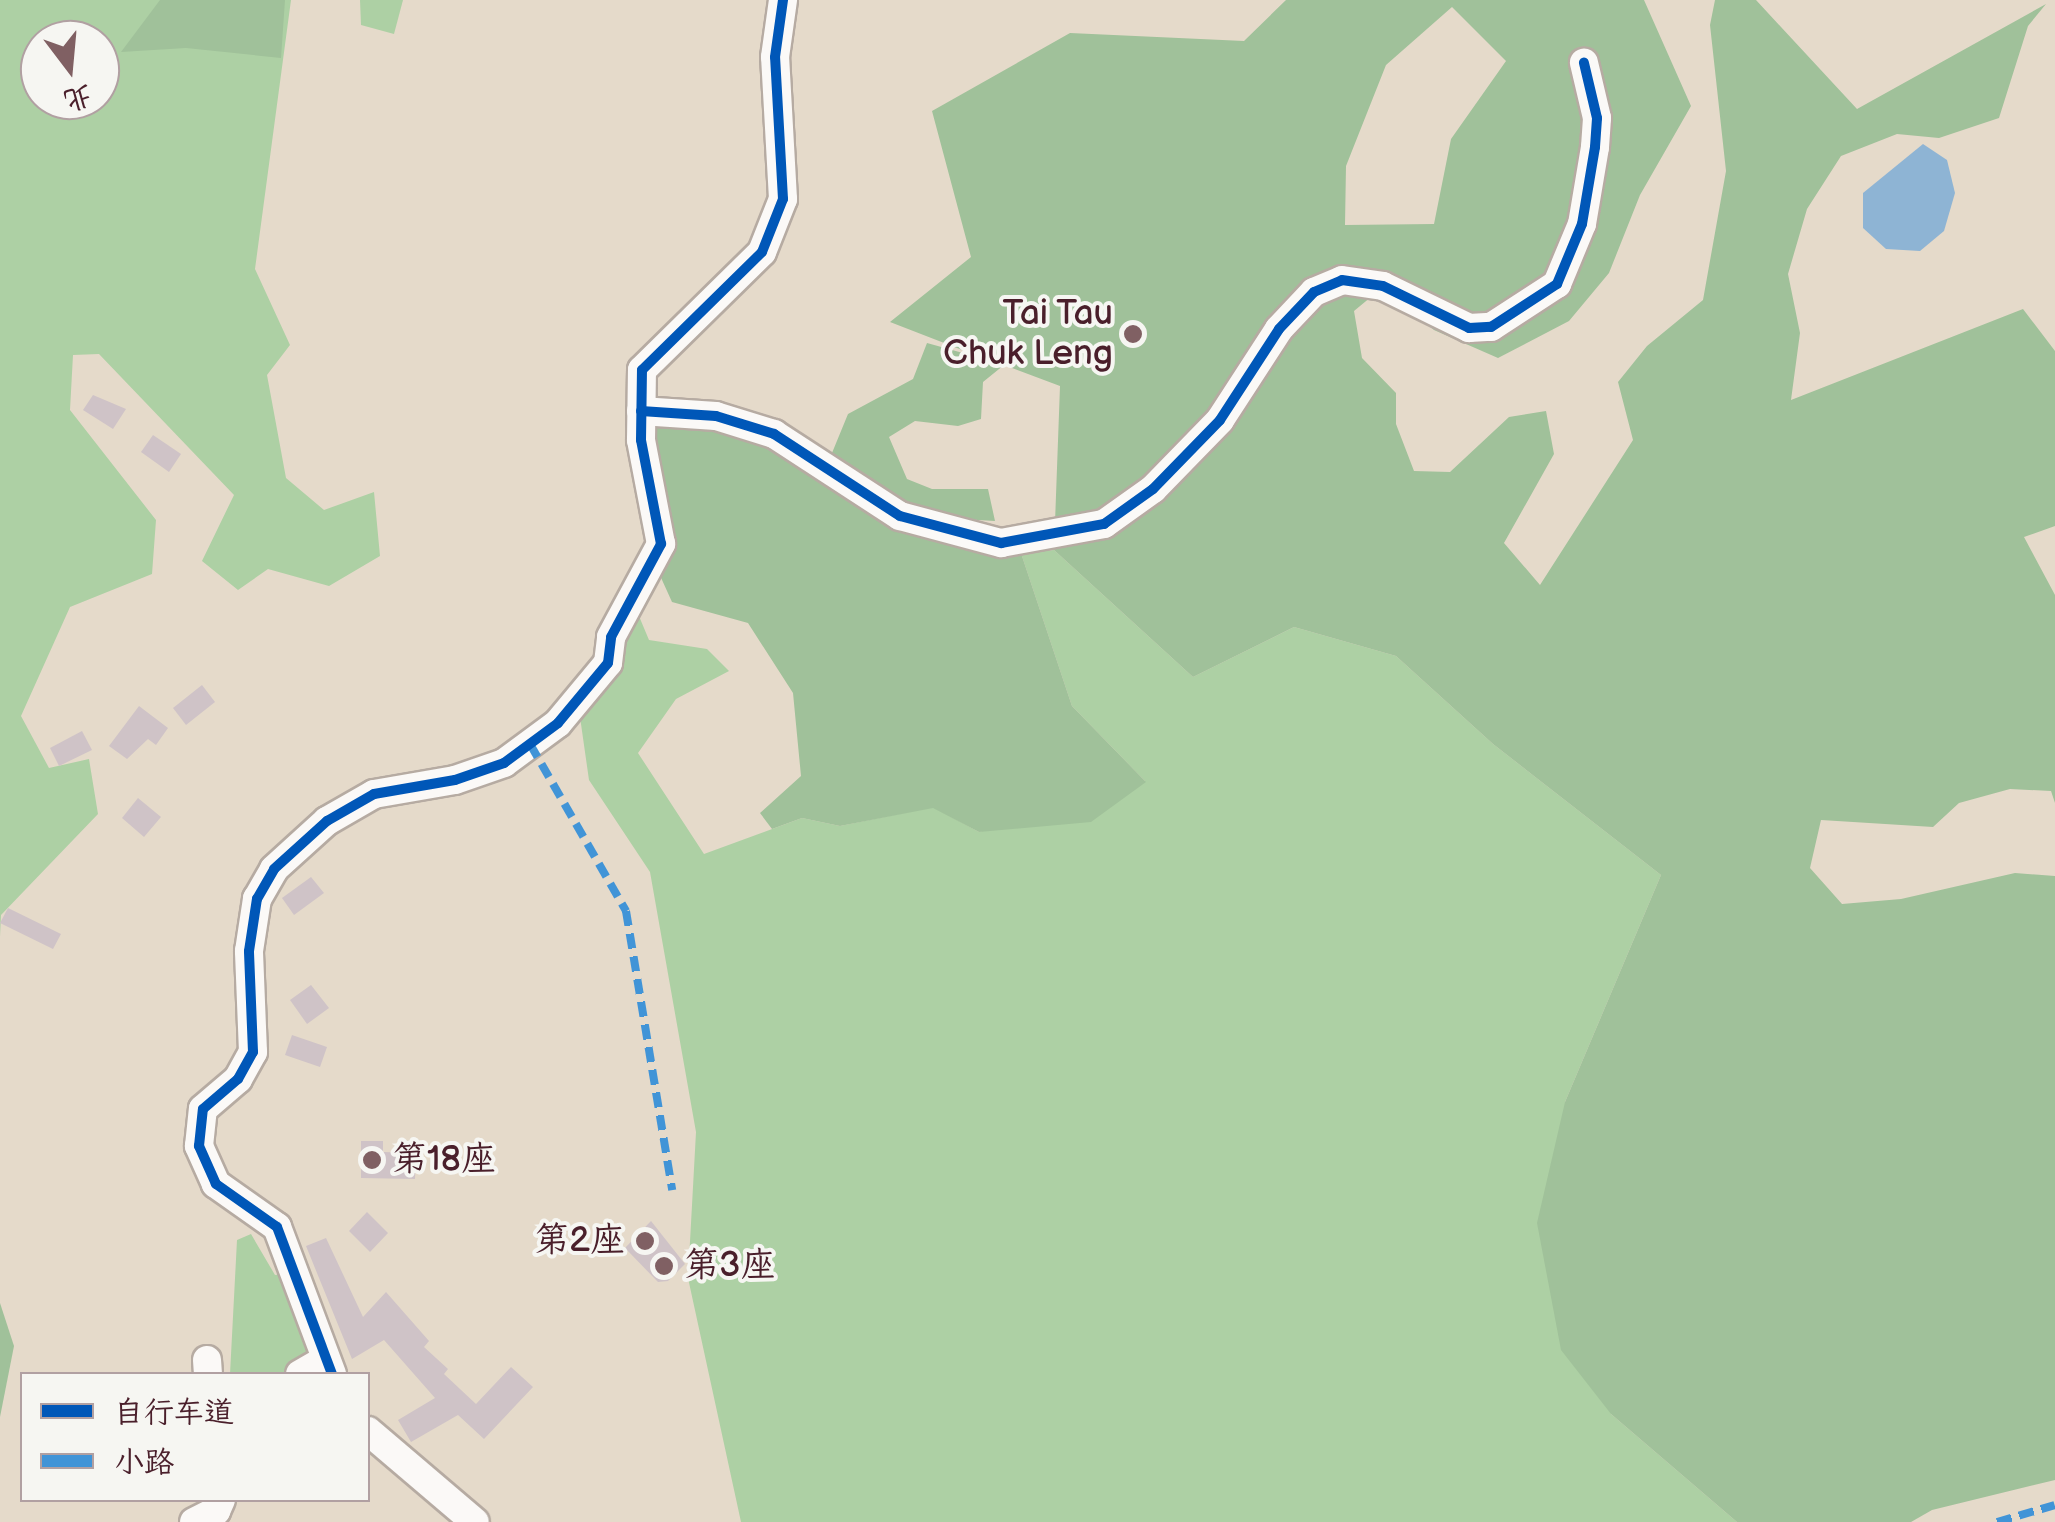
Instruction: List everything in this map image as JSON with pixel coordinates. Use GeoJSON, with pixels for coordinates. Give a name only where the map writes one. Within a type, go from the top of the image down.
{"type":"FeatureCollection","features":[{"type":"Feature","properties":{"kind":"street"},"geometry":{"type":"LineString","coordinates":[[318,1370],[277,1227],[212,1180],[197,1136],[203,1109],[238,1079],[254,1052],[249,951],[258,899],[274,869],[327,821],[374,794],[456,780],[504,763],[558,723],[608,662],[612,637],[661,544],[641,440],[642,370],[762,252],[782,199],[774,58],[783,0]]}},
{"type":"Feature","properties":{"kind":"street"},"geometry":{"type":"LineString","coordinates":[[642,411],[716,416],[774,434],[900,516],[1001,543],[1104,524],[1154,489],[1220,420],[1279,329],[1314,292],[1342,280],[1383,286],[1468,328],[1491,328],[1557,284],[1582,224],[1595,148],[1597,118],[1584,63]]}},
{"type":"Feature","properties":{"kind":"street"},"geometry":{"type":"LineString","coordinates":[[370,1433],[475,1522]]}},
{"type":"Feature","properties":{"kind":"green space"},"geometry":{"type":"Polygon","coordinates":[[[0,0],[291,0],[255,269],[290,345],[267,375],[286,478],[324,510],[374,492],[380,556],[329,586],[268,569],[238,590],[202,561],[234,495],[99,354],[73,355],[70,410],[156,520],[152,574],[70,607],[21,716],[49,768],[89,759],[98,814],[1,915],[0,937],[0,0]]]}},
{"type":"Feature","properties":{"kind":"green space"},"geometry":{"type":"Polygon","coordinates":[[[160,0],[285,0],[281,58],[186,48],[121,52],[160,0]]]}},
{"type":"Feature","properties":{"kind":"green space"},"geometry":{"type":"Polygon","coordinates":[[[360,0],[403,0],[394,34],[361,25],[360,0]]]}},
{"type":"Feature","properties":{"kind":"green space"},"geometry":{"type":"Polygon","coordinates":[[[1286,0],[1644,0],[1691,106],[1640,195],[1609,273],[1569,321],[1498,358],[1434,330],[1383,287],[1354,311],[1362,358],[1396,393],[1396,424],[1414,471],[1450,472],[1509,417],[1546,411],[1554,454],[1504,543],[1540,585],[1633,440],[1618,382],[1647,346],[1703,300],[1726,171],[1710,25],[1715,0],[1756,0],[1857,109],[2046,4],[2028,26],[1999,118],[1939,138],[1897,134],[1841,156],[1807,209],[1788,274],[1800,333],[1791,400],[2023,309],[2055,351],[2055,526],[2024,537],[2055,595],[2055,803],[2051,791],[2010,789],[1959,803],[1933,827],[1821,820],[1810,868],[1842,904],[1901,899],[2015,873],[2055,876],[2055,1480],[1932,1510],[1911,1522],[1737,1522],[1611,1414],[1561,1350],[1537,1223],[1565,1102],[1661,875],[1493,744],[1396,656],[1294,627],[1193,677],[1054,550],[1060,386],[1004,365],[983,382],[981,419],[958,426],[915,421],[889,437],[907,479],[932,489],[988,489],[995,521],[961,519],[1021,553],[1072,706],[1146,782],[1091,822],[979,832],[933,808],[840,826],[802,818],[772,829],[760,813],[801,776],[793,693],[748,623],[672,602],[653,560],[641,411],[725,419],[825,470],[848,414],[913,379],[927,343],[988,360],[890,322],[971,257],[932,111],[1070,33],[1244,41],[1286,0]],[[1452,7],[1386,65],[1346,166],[1345,225],[1434,224],[1451,139],[1506,61],[1452,7]]]}},
{"type":"Feature","properties":{"kind":"green space"},"geometry":{"type":"Polygon","coordinates":[[[1054,550],[1193,677],[1294,627],[1396,656],[1493,744],[1661,875],[1565,1102],[1611,1414],[1737,1522],[741,1522],[688,1278],[696,1132],[650,872],[589,780],[579,710],[636,609],[649,640],[707,649],[729,671],[676,699],[638,753],[704,854],[802,818],[840,826],[933,807],[979,832],[1145,781],[1072,706],[1021,553],[1054,550]]]}},
{"type":"Feature","properties":{"kind":"green space"},"geometry":{"type":"Polygon","coordinates":[[[251,1234],[275,1275],[283,1274],[308,1351],[287,1372],[230,1372],[237,1240],[251,1234]]]}},
{"type":"Feature","properties":{"kind":"green space"},"geometry":{"type":"Polygon","coordinates":[[[0,1303],[14,1346],[0,1417],[0,1303]]]}},
{"type":"Feature","properties":{"kind":"water"},"geometry":{"type":"Polygon","coordinates":[[[1923,144],[1947,160],[1955,193],[1944,231],[1920,251],[1886,249],[1863,228],[1863,193],[1923,144]]]}},
{"type":"Feature","properties":{"kind":"building"},"geometry":{"type":"Polygon","coordinates":[[[93,395],[126,409],[113,429],[83,410],[93,395]]]}},
{"type":"Feature","properties":{"kind":"building"},"geometry":{"type":"Polygon","coordinates":[[[153,435],[181,454],[169,472],[141,452],[153,435]]]}},
{"type":"Feature","properties":{"kind":"building"},"geometry":{"type":"Polygon","coordinates":[[[202,685],[215,702],[186,725],[173,708],[202,685]]]}},
{"type":"Feature","properties":{"kind":"building"},"geometry":{"type":"Polygon","coordinates":[[[139,706],[168,728],[156,745],[148,739],[127,759],[109,746],[139,706]]]}},
{"type":"Feature","properties":{"kind":"building"},"geometry":{"type":"Polygon","coordinates":[[[82,731],[92,750],[59,766],[50,748],[82,731]]]}},
{"type":"Feature","properties":{"kind":"building"},"geometry":{"type":"Polygon","coordinates":[[[138,798],[161,817],[144,837],[122,818],[138,798]]]}},
{"type":"Feature","properties":{"kind":"building"},"geometry":{"type":"Polygon","coordinates":[[[311,877],[324,893],[294,915],[282,898],[311,877]]]}},
{"type":"Feature","properties":{"kind":"building"},"geometry":{"type":"Polygon","coordinates":[[[8,908],[61,934],[53,949],[0,923],[8,908]]]}},
{"type":"Feature","properties":{"kind":"building"},"geometry":{"type":"Polygon","coordinates":[[[311,985],[329,1008],[307,1024],[290,1000],[311,985]]]}},
{"type":"Feature","properties":{"kind":"building"},"geometry":{"type":"Polygon","coordinates":[[[292,1035],[327,1047],[320,1067],[285,1055],[292,1035]]]}},
{"type":"Feature","properties":{"kind":"building"},"geometry":{"type":"Polygon","coordinates":[[[361,1141],[383,1141],[383,1152],[416,1153],[415,1179],[361,1178],[361,1141]]]}},
{"type":"Feature","properties":{"kind":"building"},"geometry":{"type":"Polygon","coordinates":[[[367,1212],[388,1233],[370,1252],[349,1231],[367,1212]]]}},
{"type":"Feature","properties":{"kind":"building"},"geometry":{"type":"Polygon","coordinates":[[[651,1221],[685,1264],[668,1281],[658,1282],[625,1248],[651,1221]]]}},
{"type":"Feature","properties":{"kind":"building"},"geometry":{"type":"Polygon","coordinates":[[[326,1238],[363,1317],[386,1292],[429,1341],[424,1347],[448,1369],[444,1374],[476,1404],[511,1367],[533,1387],[484,1439],[458,1415],[411,1442],[398,1420],[435,1398],[384,1340],[352,1359],[306,1246],[326,1238]]]}},
{"type":"Feature","properties":{"kind":"marked path"},"geometry":{"type":"LineString","coordinates":[[530,744],[626,911],[672,1190]]}},
{"type":"Feature","properties":{"kind":"marked path"},"geometry":{"type":"LineString","coordinates":[[1997,1522],[2055,1505]]}},
{"type":"Feature","properties":{"kind":"cycle path"},"geometry":{"type":"LineString","coordinates":[[331,1372],[277,1227],[216,1184],[199,1146],[203,1109],[238,1079],[253,1052],[249,951],[257,899],[274,869],[327,821],[374,794],[455,780],[504,763],[558,723],[608,663],[611,637],[661,544],[641,440],[642,370],[762,252],[783,199],[775,57],[783,0]]}},
{"type":"Feature","properties":{"kind":"cycle path"},"geometry":{"type":"LineString","coordinates":[[641,411],[716,416],[774,434],[900,516],[1001,543],[1104,524],[1153,489],[1220,420],[1279,329],[1314,292],[1342,280],[1383,286],[1469,328],[1491,327],[1557,284],[1582,224],[1595,147],[1597,118],[1584,63]]}},
{"type":"Feature","properties":{"kind":"place","name":"Tai Tau Chuk Leng"},"geometry":{"type":"Point","coordinates":[1133,334]}},
{"type":"Feature","properties":{"kind":"place","name":"第18座"},"geometry":{"type":"Point","coordinates":[372,1160]}},
{"type":"Feature","properties":{"kind":"place","name":"第2座"},"geometry":{"type":"Point","coordinates":[645,1241]}},
{"type":"Feature","properties":{"kind":"place","name":"第3座"},"geometry":{"type":"Point","coordinates":[664,1266]}}]}
